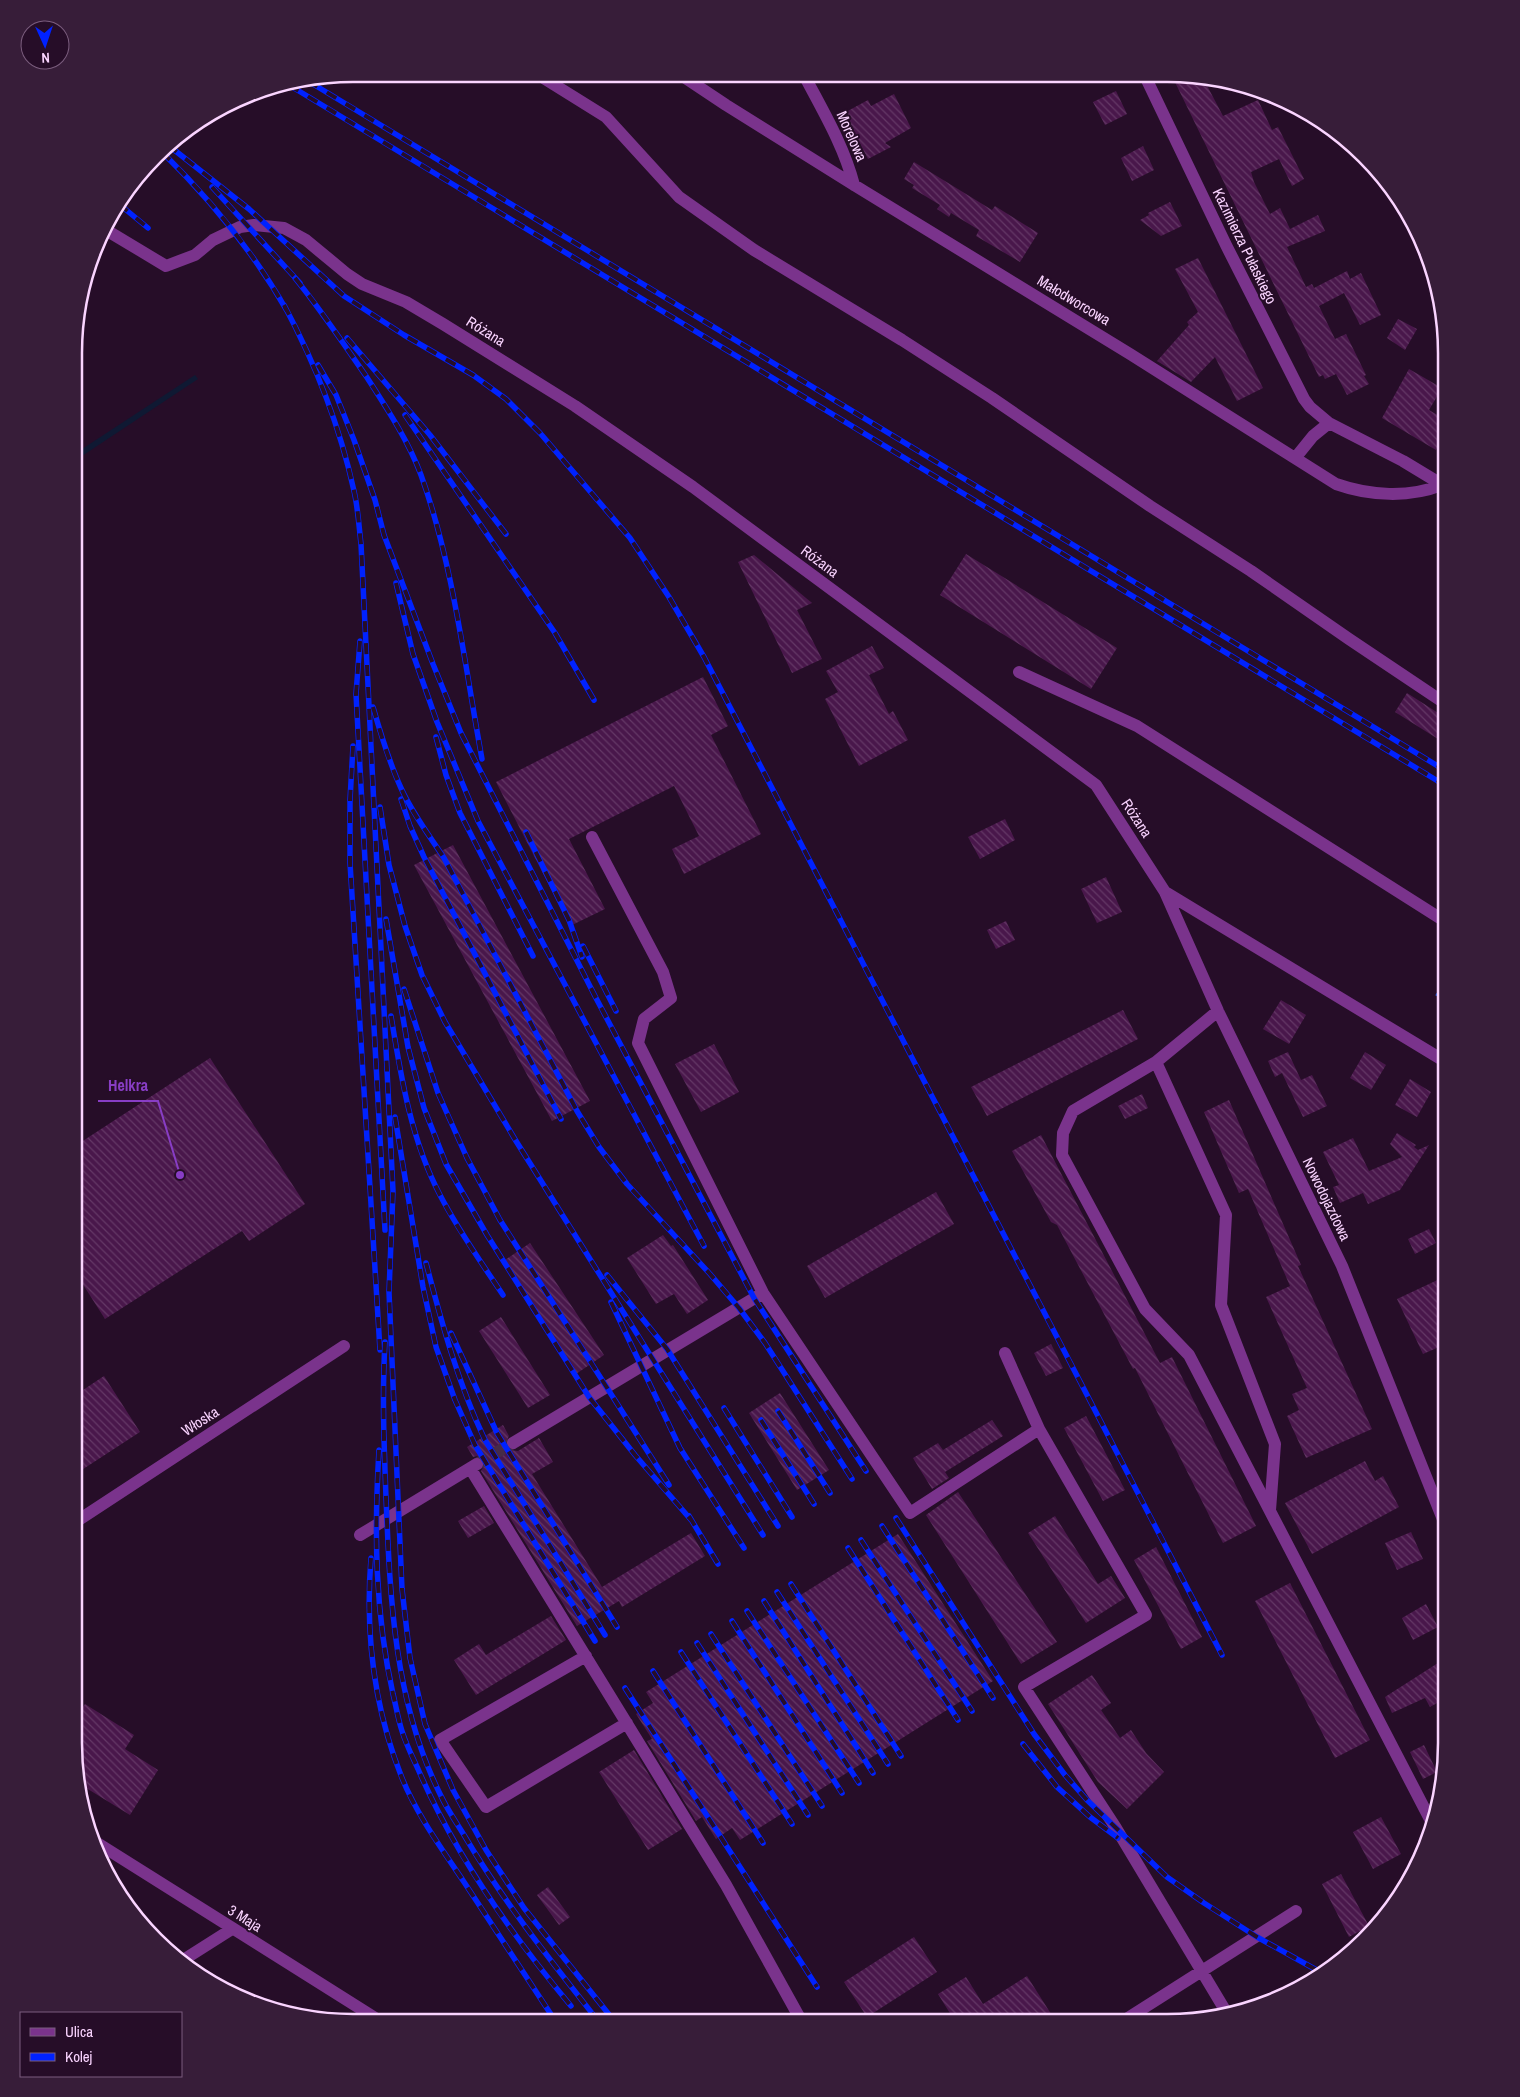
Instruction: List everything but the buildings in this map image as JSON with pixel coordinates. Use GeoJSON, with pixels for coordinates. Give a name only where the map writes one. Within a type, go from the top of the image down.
{"type":"FeatureCollection","features":[{"type":"Feature","properties":{"kind":"street"},"geometry":{"type":"LineString","coordinates":[[550,82],[606,116],[679,197],[754,250],[902,340],[984,393],[1438,699]]}},
{"type":"Feature","properties":{"kind":"street","name":"Małodworcowa"},"geometry":{"type":"LineString","coordinates":[[691,82],[726,106],[1130,354],[1336,484],[1372,494],[1419,491],[1438,487]]}},
{"type":"Feature","properties":{"kind":"street","name":"Morelowa"},"geometry":{"type":"LineString","coordinates":[[808,82],[840,144],[848,162],[854,185]]}},
{"type":"Feature","properties":{"kind":"street","name":"Kazimierza Pułaskiego"},"geometry":{"type":"LineString","coordinates":[[1147,82],[1226,245],[1304,399],[1314,411],[1329,423]]}},
{"type":"Feature","properties":{"kind":"street","name":"Różana"},"geometry":{"type":"LineString","coordinates":[[110,233],[166,266],[195,255],[213,240],[240,227],[254,225],[284,228],[306,240],[362,284],[414,306],[574,406],[694,487],[1096,785],[1165,892],[1438,1057]]}},
{"type":"Feature","properties":{"kind":"street"},"geometry":{"type":"LineString","coordinates":[[1296,458],[1313,436],[1329,423],[1438,482]]}},
{"type":"Feature","properties":{"kind":"street"},"geometry":{"type":"LineString","coordinates":[[1019,672],[1136,726],[1438,917]]}},
{"type":"Feature","properties":{"kind":"street"},"geometry":{"type":"LineString","coordinates":[[592,837],[662,972],[671,998],[644,1019],[638,1043],[763,1293],[910,1513],[1039,1429]]}},
{"type":"Feature","properties":{"kind":"street","name":"Nowodojazdowa"},"geometry":{"type":"LineString","coordinates":[[1165,892],[1218,1011],[1342,1266],[1438,1507]]}},
{"type":"Feature","properties":{"kind":"street"},"geometry":{"type":"LineString","coordinates":[[1218,1011],[1156,1062],[1073,1111],[1063,1133],[1062,1155],[1145,1309],[1188,1355],[1428,1815]]}},
{"type":"Feature","properties":{"kind":"street"},"geometry":{"type":"LineString","coordinates":[[1156,1062],[1226,1215],[1222,1305],[1275,1444],[1270,1510]]}},
{"type":"Feature","properties":{"kind":"street"},"geometry":{"type":"LineString","coordinates":[[513,1442],[763,1293]]}},
{"type":"Feature","properties":{"kind":"street","name":"Włoska"},"geometry":{"type":"LineString","coordinates":[[82,1518],[344,1346]]}},
{"type":"Feature","properties":{"kind":"street"},"geometry":{"type":"LineString","coordinates":[[1005,1353],[1039,1429],[1146,1615],[1024,1688],[1116,1828],[1224,2008]]}},
{"type":"Feature","properties":{"kind":"street"},"geometry":{"type":"LineString","coordinates":[[360,1534],[474,1466],[586,1656],[726,1885],[798,2014]]}},
{"type":"Feature","properties":{"kind":"street"},"geometry":{"type":"LineString","coordinates":[[586,1656],[440,1740],[486,1808],[627,1723]]}},
{"type":"Feature","properties":{"kind":"street","name":"3 Maja"},"geometry":{"type":"LineString","coordinates":[[103,1847],[369,2014]]}},
{"type":"Feature","properties":{"kind":"street"},"geometry":{"type":"LineString","coordinates":[[1134,2014],[1296,1911]]}},
{"type":"Feature","properties":{"kind":"street"},"geometry":{"type":"LineString","coordinates":[[188,1957],[232,1929]]}},
{"type":"Feature","properties":{"kind":"shaded area"},"geometry":{"type":"Polygon","coordinates":[[[195,375],[198,379],[82,456],[82,449],[195,375]]]}},
{"type":"Feature","properties":{"kind":"tunnel"},"geometry":{"type":"LineString","coordinates":[[477,1464],[513,1443]]}},
{"type":"Feature","properties":{"kind":"railway"},"geometry":{"type":"LineString","coordinates":[[315,85],[1438,766]]}},
{"type":"Feature","properties":{"kind":"railway"},"geometry":{"type":"LineString","coordinates":[[296,89],[1438,781]]}},
{"type":"Feature","properties":{"kind":"railway"},"geometry":{"type":"LineString","coordinates":[[175,150],[249,209],[344,296],[404,335],[473,375],[506,399],[540,433],[630,538],[669,597],[704,657],[1222,1655]]}},
{"type":"Feature","properties":{"kind":"railway"},"geometry":{"type":"LineString","coordinates":[[167,157],[230,227],[260,268],[287,311]]}},
{"type":"Feature","properties":{"kind":"railway"},"geometry":{"type":"LineString","coordinates":[[212,187],[300,283]]}},
{"type":"Feature","properties":{"kind":"railway"},"geometry":{"type":"LineString","coordinates":[[125,209],[148,228]]}},
{"type":"Feature","properties":{"kind":"railway"},"geometry":{"type":"LineString","coordinates":[[295,278],[366,376],[403,436],[416,462],[432,509],[450,579],[482,759]]}},
{"type":"Feature","properties":{"kind":"railway"},"geometry":{"type":"LineString","coordinates":[[284,305],[316,372],[342,443],[354,491],[361,544],[393,1191],[389,1292],[402,1589],[410,1658],[425,1724],[453,1790],[486,1850],[524,1908],[609,2014]]}},
{"type":"Feature","properties":{"kind":"railway"},"geometry":{"type":"LineString","coordinates":[[347,338],[430,435],[506,534]]}},
{"type":"Feature","properties":{"kind":"railway"},"geometry":{"type":"LineString","coordinates":[[318,365],[336,395],[354,440],[375,500],[384,535],[461,733],[596,998],[754,1298],[866,1471]]}},
{"type":"Feature","properties":{"kind":"railway"},"geometry":{"type":"LineString","coordinates":[[405,415],[555,633],[594,700]]}},
{"type":"Feature","properties":{"kind":"railway"},"geometry":{"type":"LineString","coordinates":[[396,583],[413,654],[437,722],[478,821],[704,1246]]}},
{"type":"Feature","properties":{"kind":"railway"},"geometry":{"type":"LineString","coordinates":[[360,641],[356,694],[385,1230]]}},
{"type":"Feature","properties":{"kind":"railway"},"geometry":{"type":"LineString","coordinates":[[373,707],[389,758],[405,797],[444,858],[577,1111],[599,1147],[627,1184],[739,1308],[765,1343],[852,1479]]}},
{"type":"Feature","properties":{"kind":"railway"},"geometry":{"type":"LineString","coordinates":[[436,737],[446,775],[460,813],[533,956]]}},
{"type":"Feature","properties":{"kind":"railway"},"geometry":{"type":"LineString","coordinates":[[353,746],[350,800],[350,863],[380,1350]]}},
{"type":"Feature","properties":{"kind":"railway"},"geometry":{"type":"LineString","coordinates":[[401,799],[410,826],[424,857],[561,1119]]}},
{"type":"Feature","properties":{"kind":"railway"},"geometry":{"type":"LineString","coordinates":[[380,807],[389,865],[405,926],[422,975],[445,1022],[516,1141],[763,1535]]}},
{"type":"Feature","properties":{"kind":"railway"},"geometry":{"type":"LineString","coordinates":[[526,832],[569,920],[582,957]]}},
{"type":"Feature","properties":{"kind":"railway"},"geometry":{"type":"LineString","coordinates":[[386,919],[408,1047],[424,1108],[446,1164],[487,1235],[589,1397],[635,1455],[692,1521]]}},
{"type":"Feature","properties":{"kind":"railway"},"geometry":{"type":"LineString","coordinates":[[583,946],[616,1011]]}},
{"type":"Feature","properties":{"kind":"railway"},"geometry":{"type":"LineString","coordinates":[[404,989],[438,1093],[467,1158],[500,1220],[669,1485]]}},
{"type":"Feature","properties":{"kind":"railway"},"geometry":{"type":"LineString","coordinates":[[391,1016],[408,1108],[430,1174],[454,1221],[503,1295]]}},
{"type":"Feature","properties":{"kind":"railway"},"geometry":{"type":"LineString","coordinates":[[395,1117],[423,1287],[436,1347],[455,1400],[475,1445],[595,1641]]}},
{"type":"Feature","properties":{"kind":"railway"},"geometry":{"type":"LineString","coordinates":[[426,1263],[459,1375],[485,1440],[605,1635]]}},
{"type":"Feature","properties":{"kind":"railway"},"geometry":{"type":"LineString","coordinates":[[607,1275],[667,1349],[778,1526]]}},
{"type":"Feature","properties":{"kind":"railway"},"geometry":{"type":"LineString","coordinates":[[611,1302],[680,1448],[744,1548]]}},
{"type":"Feature","properties":{"kind":"railway"},"geometry":{"type":"LineString","coordinates":[[451,1333],[497,1433],[617,1627]]}},
{"type":"Feature","properties":{"kind":"railway"},"geometry":{"type":"LineString","coordinates":[[385,1342],[384,1439],[390,1574],[397,1650],[413,1724],[425,1760],[449,1811],[479,1859],[528,1930],[593,2014]]}},
{"type":"Feature","properties":{"kind":"railway"},"geometry":{"type":"LineString","coordinates":[[724,1408],[792,1517]]}},
{"type":"Feature","properties":{"kind":"railway"},"geometry":{"type":"LineString","coordinates":[[778,1411],[830,1493]]}},
{"type":"Feature","properties":{"kind":"railway"},"geometry":{"type":"LineString","coordinates":[[761,1420],[814,1504]]}},
{"type":"Feature","properties":{"kind":"railway"},"geometry":{"type":"LineString","coordinates":[[379,1450],[376,1542],[379,1603],[387,1664],[404,1736],[433,1801],[467,1863],[527,1951],[571,2006]]}},
{"type":"Feature","properties":{"kind":"railway"},"geometry":{"type":"LineString","coordinates":[[689,1516],[718,1564]]}},
{"type":"Feature","properties":{"kind":"railway"},"geometry":{"type":"LineString","coordinates":[[896,1518],[1034,1734],[1065,1775],[1087,1800],[1167,1877],[1257,1937],[1316,1970]]}},
{"type":"Feature","properties":{"kind":"railway"},"geometry":{"type":"LineString","coordinates":[[882,1526],[993,1698]]}},
{"type":"Feature","properties":{"kind":"railway"},"geometry":{"type":"LineString","coordinates":[[861,1540],[972,1711]]}},
{"type":"Feature","properties":{"kind":"railway"},"geometry":{"type":"LineString","coordinates":[[848,1548],[958,1720]]}},
{"type":"Feature","properties":{"kind":"railway"},"geometry":{"type":"LineString","coordinates":[[371,1558],[369,1614],[374,1670],[384,1725],[402,1778],[430,1832],[551,2014]]}},
{"type":"Feature","properties":{"kind":"railway"},"geometry":{"type":"LineString","coordinates":[[791,1584],[901,1756]]}},
{"type":"Feature","properties":{"kind":"railway"},"geometry":{"type":"LineString","coordinates":[[777,1592],[888,1764]]}},
{"type":"Feature","properties":{"kind":"railway"},"geometry":{"type":"LineString","coordinates":[[764,1601],[873,1773]]}},
{"type":"Feature","properties":{"kind":"railway"},"geometry":{"type":"LineString","coordinates":[[747,1611],[859,1783]]}},
{"type":"Feature","properties":{"kind":"railway"},"geometry":{"type":"LineString","coordinates":[[732,1621],[842,1793]]}},
{"type":"Feature","properties":{"kind":"railway"},"geometry":{"type":"LineString","coordinates":[[711,1634],[822,1806]]}},
{"type":"Feature","properties":{"kind":"railway"},"geometry":{"type":"LineString","coordinates":[[697,1643],[808,1815]]}},
{"type":"Feature","properties":{"kind":"railway"},"geometry":{"type":"LineString","coordinates":[[681,1652],[792,1824]]}},
{"type":"Feature","properties":{"kind":"railway"},"geometry":{"type":"LineString","coordinates":[[653,1671],[763,1843]]}},
{"type":"Feature","properties":{"kind":"railway"},"geometry":{"type":"LineString","coordinates":[[625,1688],[817,1987]]}},
{"type":"Feature","properties":{"kind":"railway"},"geometry":{"type":"LineString","coordinates":[[1023,1744],[1057,1787],[1090,1817],[1118,1838]]}},
{"type":"Feature","properties":{"kind":"place","name":"Helkra"},"geometry":{"type":"Point","coordinates":[180,1175]}}]}
